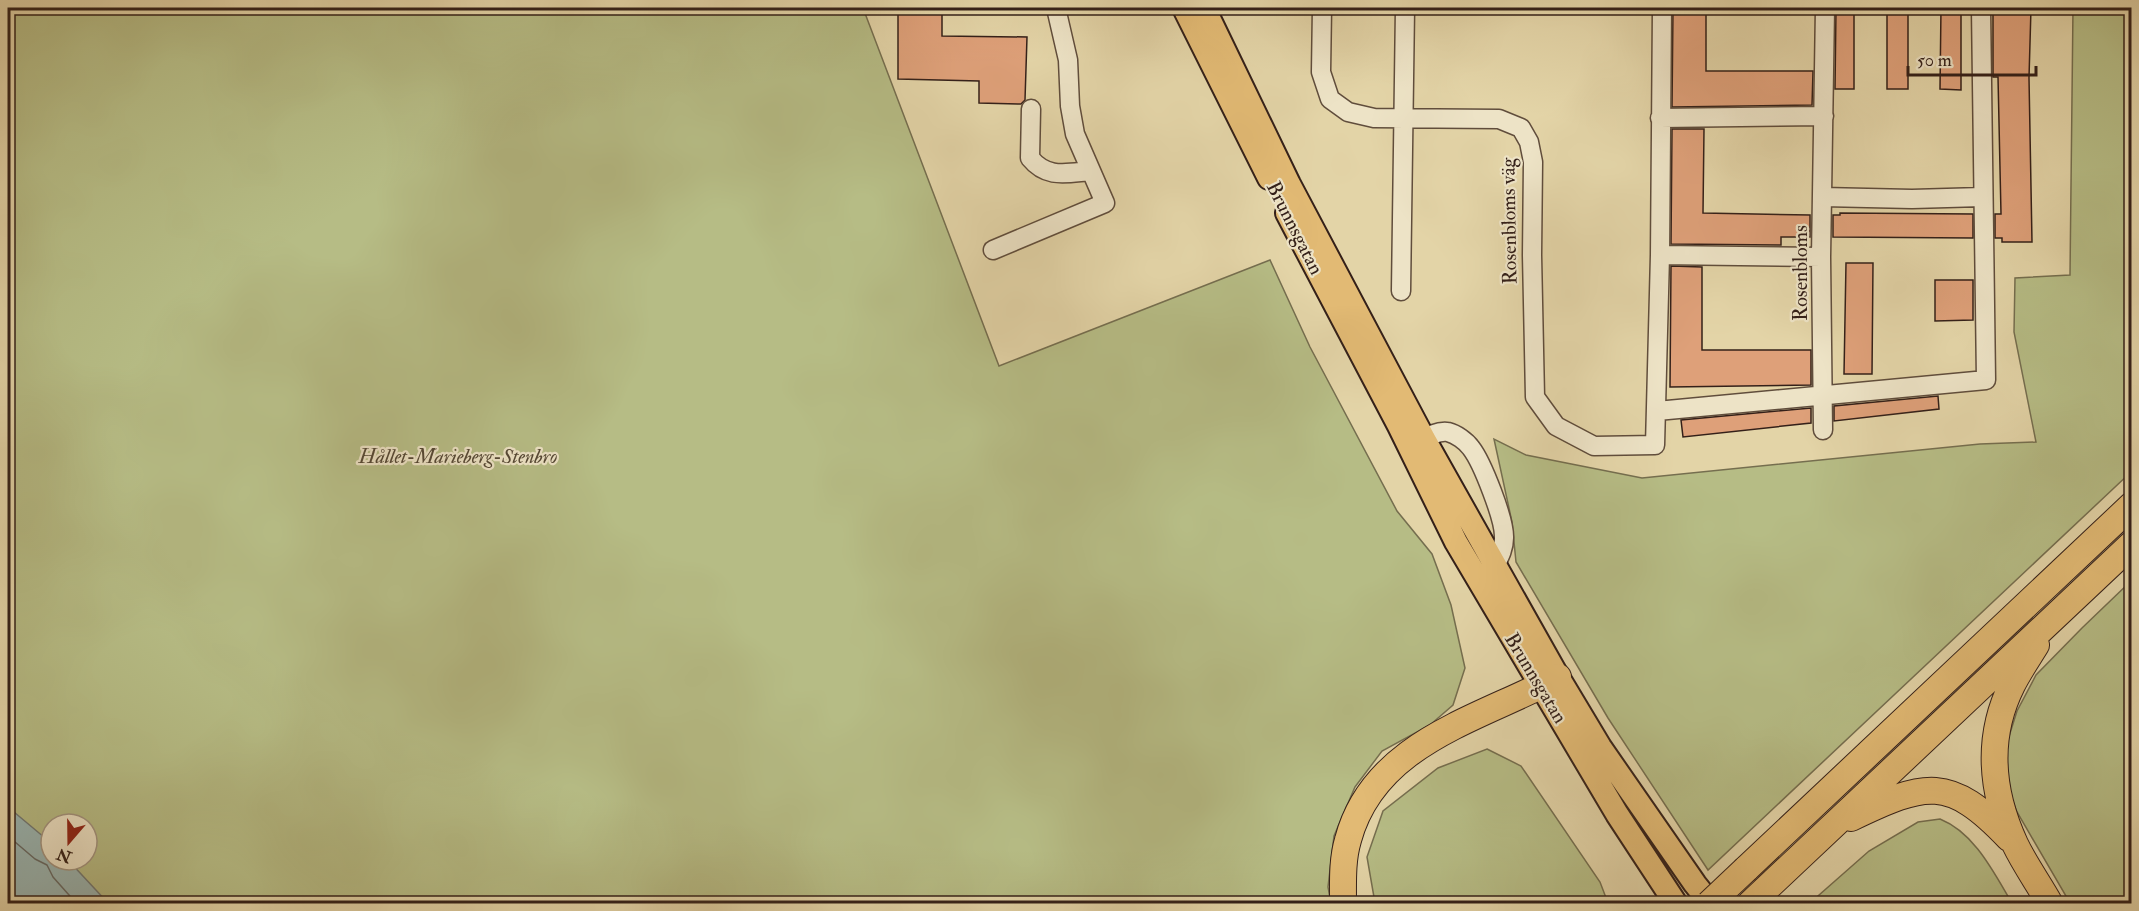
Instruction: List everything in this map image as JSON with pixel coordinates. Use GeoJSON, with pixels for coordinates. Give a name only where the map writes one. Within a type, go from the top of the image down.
{"type":"FeatureCollection","features":[{"type":"Feature","properties":{"kind":"highway"},"geometry":{"type":"LineString","coordinates":[[1710,903],[2132,505]]}},
{"type":"Feature","properties":{"kind":"highway"},"geometry":{"type":"LineString","coordinates":[[1758,896],[2132,544]]}},
{"type":"Feature","properties":{"kind":"highway"},"geometry":{"type":"LineString","coordinates":[[2050,903],[2015,845],[2000,805],[1994,776],[1994,753],[1997,728],[2012,685],[2051,619]]}},
{"type":"Feature","properties":{"kind":"highway"},"geometry":{"type":"LineString","coordinates":[[1343,903],[1344,862],[1348,840],[1364,803],[1385,774],[1419,746],[1441,733],[1549,682]]}},
{"type":"Feature","properties":{"kind":"highway"},"geometry":{"type":"LineString","coordinates":[[1830,828],[1895,798],[1921,790],[1935,790],[1949,793],[1971,803],[2015,845]]}},
{"type":"Feature","properties":{"kind":"main road","name":"Brunnsgatan"},"geometry":{"type":"LineString","coordinates":[[1184,8],[1318,273],[1416,442],[1496,564],[1549,682],[1617,814],[1676,903]]}},
{"type":"Feature","properties":{"kind":"main road","name":"Brunnsgatan"},"geometry":{"type":"LineString","coordinates":[[1204,8],[1416,442],[1456,542],[1549,682],[1600,747],[1710,903]]}},
{"type":"Feature","properties":{"kind":"street"},"geometry":{"type":"LineString","coordinates":[[993,250],[1105,203],[1075,134],[1070,106],[1068,60],[1056,8]]}},
{"type":"Feature","properties":{"kind":"street","name":"Rosenbloms väg"},"geometry":{"type":"LineString","coordinates":[[1322,8],[1321,72],[1330,99],[1348,112],[1374,118],[1499,119],[1521,128],[1529,142],[1533,162],[1532,255],[1536,397],[1556,426],[1593,446],[1655,445],[1658,411],[1662,8]]}},
{"type":"Feature","properties":{"kind":"street"},"geometry":{"type":"LineString","coordinates":[[1401,291],[1405,8]]}},
{"type":"Feature","properties":{"kind":"street","name":"Rosenbloms"},"geometry":{"type":"LineString","coordinates":[[1823,430],[1821,257],[1825,8]]}},
{"type":"Feature","properties":{"kind":"street"},"geometry":{"type":"LineString","coordinates":[[1658,411],[1986,380],[1981,8]]}},
{"type":"Feature","properties":{"kind":"street"},"geometry":{"type":"LineString","coordinates":[[1031,109],[1030,158],[1038,168],[1048,173],[1091,171]]}},
{"type":"Feature","properties":{"kind":"street"},"geometry":{"type":"LineString","coordinates":[[1660,118],[1824,116]]}},
{"type":"Feature","properties":{"kind":"street"},"geometry":{"type":"LineString","coordinates":[[1823,197],[1912,199],[1982,197]]}},
{"type":"Feature","properties":{"kind":"street"},"geometry":{"type":"LineString","coordinates":[[1660,255],[1821,257]]}},
{"type":"Feature","properties":{"kind":"street"},"geometry":{"type":"LineString","coordinates":[[1416,442],[1448,432],[1459,437],[1472,448],[1490,486],[1503,522],[1503,550],[1496,564]]}},
{"type":"Feature","properties":{"kind":"green space","name":"Hållet-Marieberg-Stenbro"},"geometry":{"type":"Polygon","coordinates":[[[8,8],[863,8],[999,366],[1270,260],[1310,347],[1397,511],[1432,554],[1451,605],[1465,668],[1453,705],[1430,725],[1382,751],[1355,787],[1334,836],[1328,887],[1331,903],[8,903],[8,8]]]}},
{"type":"Feature","properties":{"kind":"green space"},"geometry":{"type":"Polygon","coordinates":[[[2073,8],[2131,8],[2131,472],[1708,870],[1608,718],[1516,562],[1512,522],[1494,439],[1526,455],[1642,478],[1980,444],[2036,442],[2014,332],[2015,278],[2070,275],[2073,8]]]}},
{"type":"Feature","properties":{"kind":"green space"},"geometry":{"type":"Polygon","coordinates":[[[2131,581],[2131,903],[2070,903],[2017,812],[2005,781],[2006,746],[2017,711],[2036,675],[2131,581]]]}},
{"type":"Feature","properties":{"kind":"green space"},"geometry":{"type":"Polygon","coordinates":[[[1487,749],[1521,766],[1600,882],[1608,903],[1375,903],[1367,857],[1383,811],[1438,768],[1487,749]]]}},
{"type":"Feature","properties":{"kind":"green space"},"geometry":{"type":"Polygon","coordinates":[[[1940,819],[1952,825],[1973,844],[1991,867],[2012,903],[1810,903],[1869,851],[1918,822],[1940,819]]]}},
{"type":"Feature","properties":{"kind":"water"},"geometry":{"type":"Polygon","coordinates":[[[8,807],[39,833],[39,872],[79,872],[108,903],[8,903],[8,807]]]}},
{"type":"Feature","properties":{"kind":"building"},"geometry":{"type":"Polygon","coordinates":[[[898,8],[942,8],[942,36],[1027,37],[1025,100],[1021,104],[979,103],[979,81],[898,79],[898,8]]]}},
{"type":"Feature","properties":{"kind":"building"},"geometry":{"type":"Polygon","coordinates":[[[1673,8],[1706,8],[1706,71],[1813,71],[1812,105],[1672,107],[1673,8]]]}},
{"type":"Feature","properties":{"kind":"building"},"geometry":{"type":"Polygon","coordinates":[[[1836,8],[1854,8],[1854,89],[1835,89],[1836,8]]]}},
{"type":"Feature","properties":{"kind":"building"},"geometry":{"type":"Polygon","coordinates":[[[1887,8],[1908,8],[1908,89],[1887,89],[1887,8]]]}},
{"type":"Feature","properties":{"kind":"building"},"geometry":{"type":"Polygon","coordinates":[[[1941,8],[1961,8],[1961,90],[1940,89],[1941,8]]]}},
{"type":"Feature","properties":{"kind":"building"},"geometry":{"type":"Polygon","coordinates":[[[1993,8],[2031,8],[2029,78],[2032,242],[2002,242],[2002,238],[1995,238],[1995,214],[2001,214],[1998,77],[1993,77],[1993,8]]]}},
{"type":"Feature","properties":{"kind":"building"},"geometry":{"type":"Polygon","coordinates":[[[1672,129],[1704,129],[1703,213],[1810,215],[1810,237],[1781,237],[1781,245],[1671,244],[1672,129]]]}},
{"type":"Feature","properties":{"kind":"building"},"geometry":{"type":"Polygon","coordinates":[[[1840,213],[1973,214],[1973,238],[1833,237],[1833,215],[1840,215],[1840,213]]]}},
{"type":"Feature","properties":{"kind":"building"},"geometry":{"type":"Polygon","coordinates":[[[1846,263],[1873,263],[1872,374],[1844,374],[1846,263]]]}},
{"type":"Feature","properties":{"kind":"building"},"geometry":{"type":"Polygon","coordinates":[[[1671,266],[1702,267],[1702,350],[1811,350],[1811,385],[1670,387],[1671,266]]]}},
{"type":"Feature","properties":{"kind":"building"},"geometry":{"type":"Polygon","coordinates":[[[1935,280],[1973,280],[1973,320],[1935,321],[1935,280]]]}},
{"type":"Feature","properties":{"kind":"building"},"geometry":{"type":"Polygon","coordinates":[[[1938,396],[1939,409],[1834,421],[1834,406],[1938,396]]]}},
{"type":"Feature","properties":{"kind":"building"},"geometry":{"type":"Polygon","coordinates":[[[1811,408],[1811,423],[1683,437],[1681,420],[1811,408]]]}}]}
